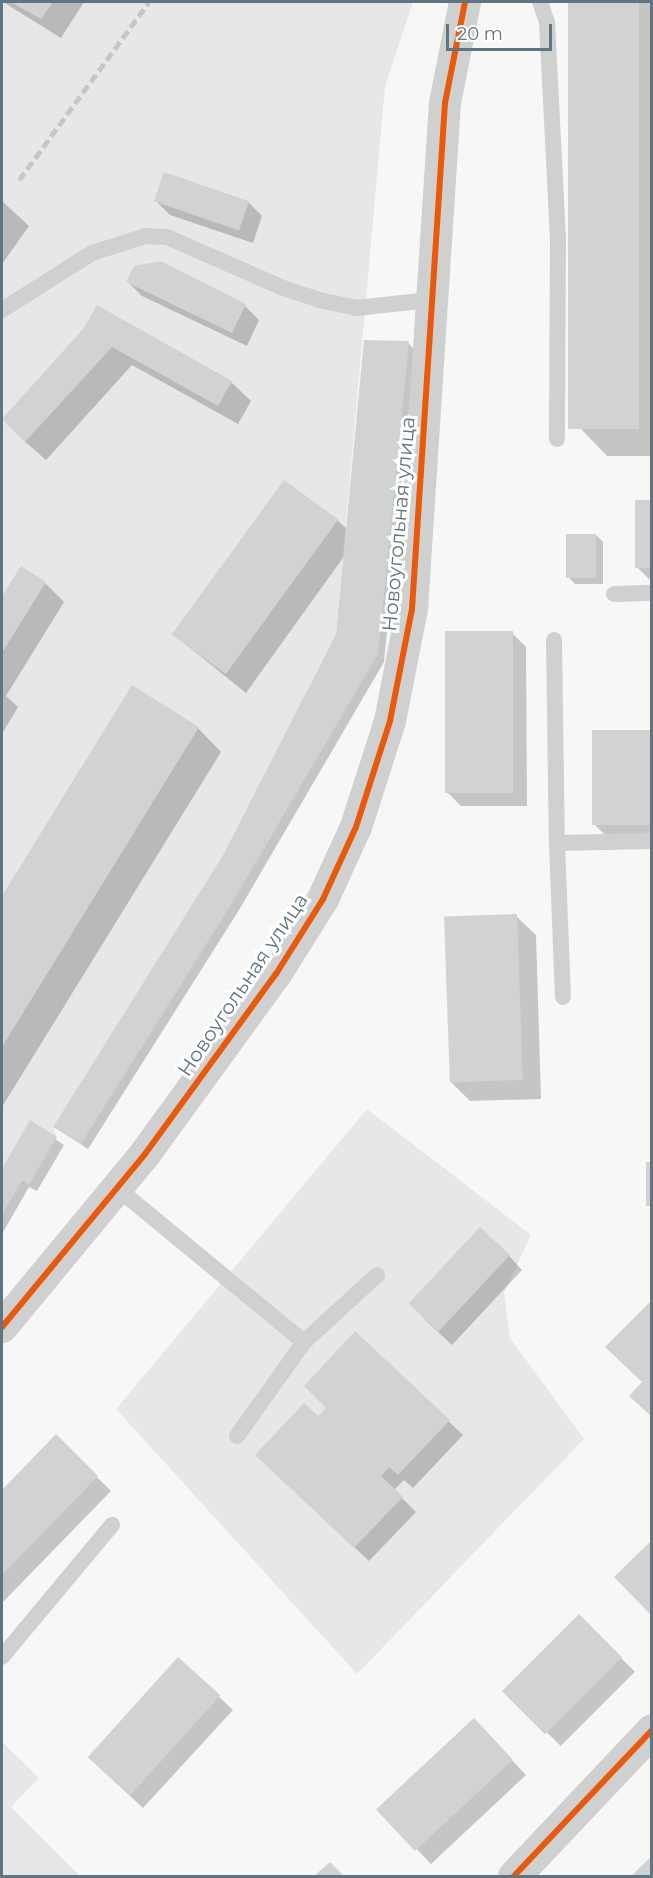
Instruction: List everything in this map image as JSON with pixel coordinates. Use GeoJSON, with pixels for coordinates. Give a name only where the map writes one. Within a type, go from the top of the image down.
{"type":"FeatureCollection","features":[{"type":"Feature","properties":{"kind":"street","name":"Новоугольная улица"},"geometry":{"type":"LineString","coordinates":[[2,1327],[117,1188],[276,974],[323,899],[356,827],[390,720],[412,609],[430,300],[445,103],[465,2]]}},
{"type":"Feature","properties":{"kind":"street"},"geometry":{"type":"LineString","coordinates":[[513,1876],[651,1730]]}},
{"type":"Feature","properties":{"kind":"lane"},"geometry":{"type":"LineString","coordinates":[[540,2],[547,22],[558,238],[557,439]]}},
{"type":"Feature","properties":{"kind":"lane"},"geometry":{"type":"LineString","coordinates":[[2,310],[92,253],[146,236],[167,237],[283,288],[319,300],[356,308],[430,300]]}},
{"type":"Feature","properties":{"kind":"lane"},"geometry":{"type":"LineString","coordinates":[[614,594],[651,593]]}},
{"type":"Feature","properties":{"kind":"lane"},"geometry":{"type":"LineString","coordinates":[[554,640],[557,843],[563,997]]}},
{"type":"Feature","properties":{"kind":"lane"},"geometry":{"type":"LineString","coordinates":[[557,843],[651,841]]}},
{"type":"Feature","properties":{"kind":"lane"},"geometry":{"type":"LineString","coordinates":[[117,1188],[304,1342]]}},
{"type":"Feature","properties":{"kind":"lane"},"geometry":{"type":"LineString","coordinates":[[237,1436],[304,1342],[376,1275]]}},
{"type":"Feature","properties":{"kind":"lane"},"geometry":{"type":"LineString","coordinates":[[2,1657],[112,1525]]}},
{"type":"Feature","properties":{"kind":"shaded area"},"geometry":{"type":"Polygon","coordinates":[[[2,2],[413,2],[385,87],[336,634],[223,855],[53,1127],[57,1137],[29,1185],[21,1182],[2,1215],[2,2]]]}},
{"type":"Feature","properties":{"kind":"shaded area"},"geometry":{"type":"Polygon","coordinates":[[[367,1109],[531,1235],[504,1293],[510,1338],[584,1439],[357,1674],[116,1409],[367,1109]]]}},
{"type":"Feature","properties":{"kind":"shaded area"},"geometry":{"type":"Polygon","coordinates":[[[2,1742],[39,1778],[11,1807],[80,1876],[2,1876],[2,1742]]]}},
{"type":"Feature","properties":{"kind":"building"},"geometry":{"type":"Polygon","coordinates":[[[11,2],[53,2],[41,19],[11,2]]]}},
{"type":"Feature","properties":{"kind":"building"},"geometry":{"type":"Polygon","coordinates":[[[568,2],[639,2],[639,429],[568,429],[568,2]]]}},
{"type":"Feature","properties":{"kind":"building"},"geometry":{"type":"Polygon","coordinates":[[[164,172],[249,201],[239,231],[154,201],[164,172]]]}},
{"type":"Feature","properties":{"kind":"building"},"geometry":{"type":"Polygon","coordinates":[[[161,261],[246,304],[232,333],[126,282],[134,266],[161,261]]]}},
{"type":"Feature","properties":{"kind":"building"},"geometry":{"type":"Polygon","coordinates":[[[97,305],[232,381],[218,406],[112,347],[25,442],[2,419],[84,328],[97,305]]]}},
{"type":"Feature","properties":{"kind":"building"},"geometry":{"type":"Polygon","coordinates":[[[364,340],[409,341],[378,654],[232,903],[81,1144],[53,1127],[223,855],[336,634],[364,340]]]}},
{"type":"Feature","properties":{"kind":"building"},"geometry":{"type":"Polygon","coordinates":[[[284,480],[338,519],[226,674],[172,635],[284,480]]]}},
{"type":"Feature","properties":{"kind":"building"},"geometry":{"type":"Polygon","coordinates":[[[635,500],[652,500],[652,568],[635,568],[635,500]]]}},
{"type":"Feature","properties":{"kind":"building"},"geometry":{"type":"Polygon","coordinates":[[[566,534],[596,534],[596,578],[566,578],[566,534]]]}},
{"type":"Feature","properties":{"kind":"building"},"geometry":{"type":"Polygon","coordinates":[[[21,566],[46,582],[2,653],[2,596],[21,566]]]}},
{"type":"Feature","properties":{"kind":"building"},"geometry":{"type":"Polygon","coordinates":[[[445,631],[513,631],[513,793],[445,793],[445,631]]]}},
{"type":"Feature","properties":{"kind":"building"},"geometry":{"type":"Polygon","coordinates":[[[132,685],[199,727],[2,1047],[2,896],[132,685]]]}},
{"type":"Feature","properties":{"kind":"building"},"geometry":{"type":"Polygon","coordinates":[[[592,730],[652,730],[652,825],[592,825],[592,730]]]}},
{"type":"Feature","properties":{"kind":"building"},"geometry":{"type":"Polygon","coordinates":[[[517,914],[523,1080],[450,1082],[444,917],[517,914]]]}},
{"type":"Feature","properties":{"kind":"building"},"geometry":{"type":"Polygon","coordinates":[[[30,1120],[57,1137],[29,1185],[22,1181],[2,1215],[2,1169],[30,1120]]]}},
{"type":"Feature","properties":{"kind":"building"},"geometry":{"type":"Polygon","coordinates":[[[646,1162],[652,1162],[652,1206],[646,1206],[646,1162]]]}},
{"type":"Feature","properties":{"kind":"building"},"geometry":{"type":"Polygon","coordinates":[[[480,1227],[510,1255],[438,1332],[408,1304],[480,1227]]]}},
{"type":"Feature","properties":{"kind":"building"},"geometry":{"type":"Polygon","coordinates":[[[652,1300],[652,1417],[629,1396],[642,1382],[605,1347],[652,1300]]]}},
{"type":"Feature","properties":{"kind":"building"},"geometry":{"type":"Polygon","coordinates":[[[355,1331],[450,1420],[398,1475],[389,1467],[381,1476],[403,1497],[354,1548],[255,1455],[304,1403],[318,1416],[326,1408],[304,1386],[355,1331]]]}},
{"type":"Feature","properties":{"kind":"building"},"geometry":{"type":"Polygon","coordinates":[[[56,1434],[98,1476],[2,1575],[2,1490],[56,1434]]]}},
{"type":"Feature","properties":{"kind":"building"},"geometry":{"type":"Polygon","coordinates":[[[652,1540],[652,1616],[614,1577],[652,1540]]]}},
{"type":"Feature","properties":{"kind":"building"},"geometry":{"type":"Polygon","coordinates":[[[579,1614],[622,1657],[545,1734],[502,1691],[579,1614]]]}},
{"type":"Feature","properties":{"kind":"building"},"geometry":{"type":"Polygon","coordinates":[[[178,1657],[220,1695],[130,1795],[88,1757],[178,1657]]]}},
{"type":"Feature","properties":{"kind":"building"},"geometry":{"type":"Polygon","coordinates":[[[474,1718],[513,1760],[415,1851],[376,1809],[474,1718]]]}},
{"type":"Feature","properties":{"kind":"building"},"geometry":{"type":"Polygon","coordinates":[[[652,1856],[652,1876],[631,1876],[652,1856]]]}},
{"type":"Feature","properties":{"kind":"building"},"geometry":{"type":"Polygon","coordinates":[[[330,1862],[344,1876],[314,1876],[330,1862]]]}},
{"type":"Feature","properties":{"kind":"railway"},"geometry":{"type":"LineString","coordinates":[[19,180],[149,2]]}},
{"type":"Feature","properties":{"kind":"cycle path"},"geometry":{"type":"LineString","coordinates":[[2,1327],[145,1154],[276,974],[323,899],[356,827],[390,721],[412,609],[445,103],[465,2]]}},
{"type":"Feature","properties":{"kind":"cycle path"},"geometry":{"type":"LineString","coordinates":[[514,1876],[652,1730]]}}]}
